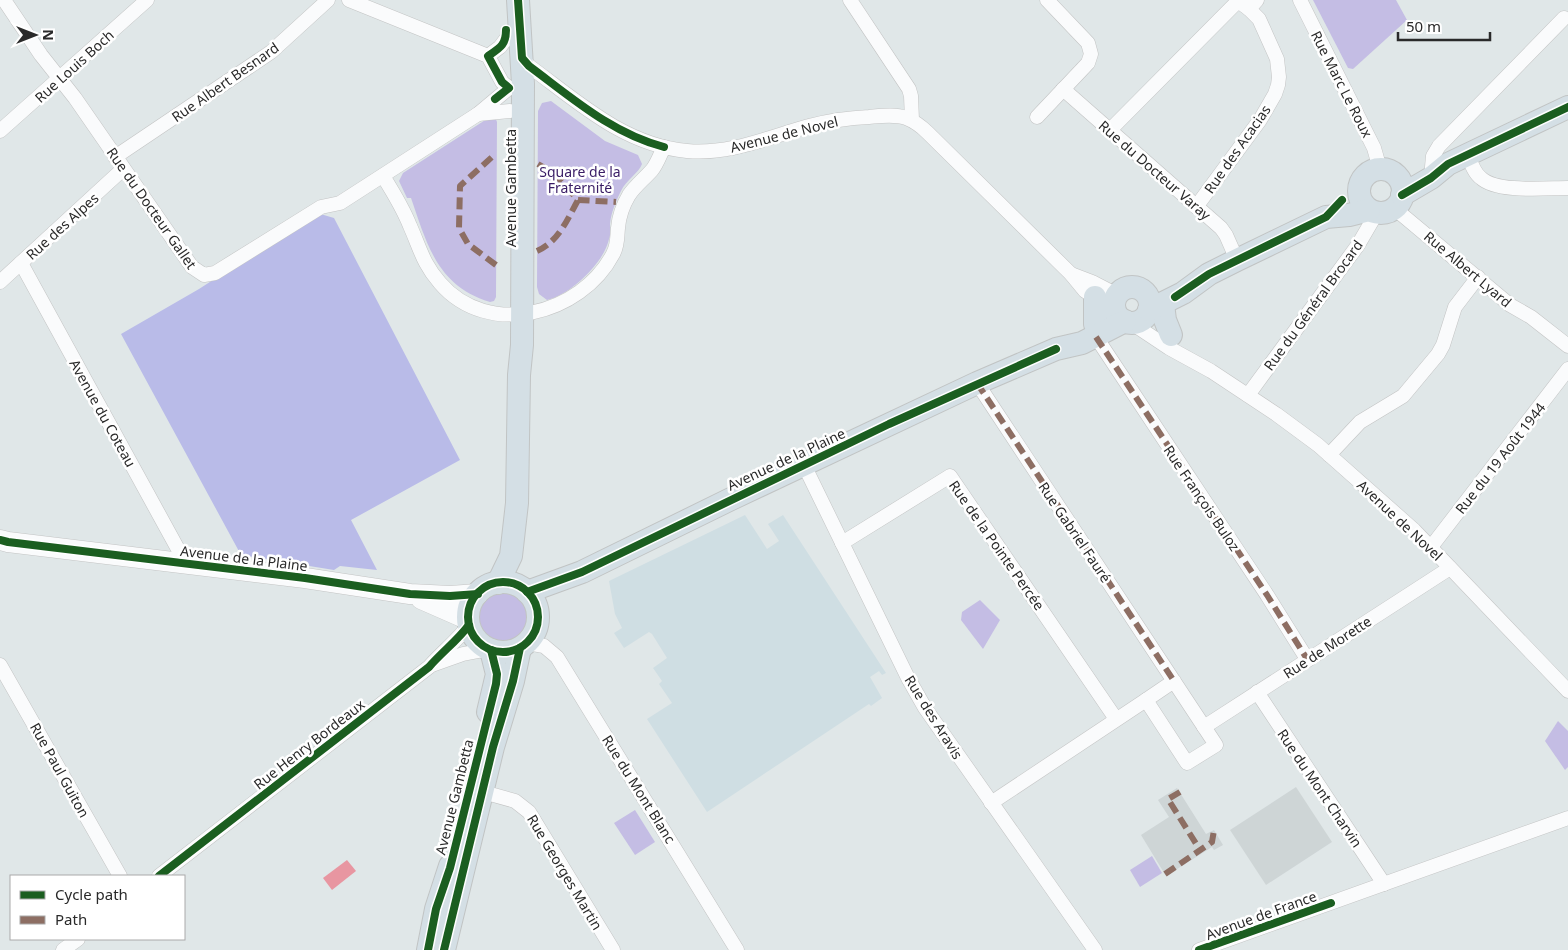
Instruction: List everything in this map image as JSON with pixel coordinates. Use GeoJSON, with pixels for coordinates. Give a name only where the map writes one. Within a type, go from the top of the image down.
{"type":"FeatureCollection","features":[{"type":"Feature","properties":{"kind":"main road","name":"Avenue Gambetta"},"geometry":{"type":"LineString","coordinates":[[498,583],[511,556],[517,503],[519,375],[522,345],[516,314],[505,0]]}},
{"type":"Feature","properties":{"kind":"main road","name":"Avenue Gambetta"},"geometry":{"type":"LineString","coordinates":[[516,314],[522,58],[518,0]]}},
{"type":"Feature","properties":{"kind":"main road","name":"Avenue de la Plaine"},"geometry":{"type":"LineString","coordinates":[[1326,217],[1349,216],[1386,195],[1568,107]]}},
{"type":"Feature","properties":{"kind":"main road","name":"Avenue de la Plaine"},"geometry":{"type":"LineString","coordinates":[[526,590],[582,572],[731,499],[977,383],[1056,348],[1082,343],[1095,330],[1134,309],[1183,293],[1209,274],[1326,217],[1362,182],[1359,188],[1361,200],[1386,195]]}},
{"type":"Feature","properties":{"kind":"main road"},"geometry":{"type":"LineString","coordinates":[[1094,297],[1095,330]]}},
{"type":"Feature","properties":{"kind":"main road"},"geometry":{"type":"LineString","coordinates":[[1134,309],[1165,320],[1171,335]]}},
{"type":"Feature","properties":{"kind":"main road","name":"Avenue Gambetta"},"geometry":{"type":"LineString","coordinates":[[517,503],[526,590]]}},
{"type":"Feature","properties":{"kind":"main road","name":"Avenue de la Plaine"},"geometry":{"type":"LineString","coordinates":[[3,542],[314,579],[410,594],[450,596],[478,594]]}},
{"type":"Feature","properties":{"kind":"main road","name":"Avenue de la Plaine"},"geometry":{"type":"LineString","coordinates":[[538,622],[557,595],[582,572]]}},
{"type":"Feature","properties":{"kind":"main road"},"geometry":{"type":"LineString","coordinates":[[498,583],[514,584],[526,590],[537,609],[538,622],[536,630],[524,646],[508,652],[490,650],[474,636],[469,622],[471,604],[478,594],[489,585],[498,583]]}},
{"type":"Feature","properties":{"kind":"main road","name":"Avenue de la Plaine"},"geometry":{"type":"LineString","coordinates":[[410,594],[469,622]]}},
{"type":"Feature","properties":{"kind":"main road","name":"Avenue Gambetta"},"geometry":{"type":"LineString","coordinates":[[444,950],[493,747],[524,646]]}},
{"type":"Feature","properties":{"kind":"main road","name":"Avenue Gambetta"},"geometry":{"type":"LineString","coordinates":[[428,950],[436,909],[450,868],[496,684],[497,674],[490,650]]}},
{"type":"Feature","properties":{"kind":"street","name":"Rue du Docteur Gallet"},"geometry":{"type":"LineString","coordinates":[[4,0],[41,55],[75,98],[192,268],[204,274],[215,273],[321,207],[340,203],[478,114],[509,88]]}},
{"type":"Feature","properties":{"kind":"street","name":"Rue Louis Boch"},"geometry":{"type":"LineString","coordinates":[[0,131],[148,0]]}},
{"type":"Feature","properties":{"kind":"street","name":"Rue Albert Besnard"},"geometry":{"type":"LineString","coordinates":[[115,157],[271,52],[328,0]]}},
{"type":"Feature","properties":{"kind":"street"},"geometry":{"type":"LineString","coordinates":[[349,0],[488,56],[502,82],[509,88]]}},
{"type":"Feature","properties":{"kind":"street"},"geometry":{"type":"LineString","coordinates":[[850,0],[909,89],[912,120]]}},
{"type":"Feature","properties":{"kind":"street"},"geometry":{"type":"LineString","coordinates":[[1037,117],[1088,63],[1091,50],[1088,43],[1047,0]]}},
{"type":"Feature","properties":{"kind":"street","name":"Rue des Acacias"},"geometry":{"type":"LineString","coordinates":[[1110,130],[1238,0],[1253,5],[1277,59],[1278,85],[1260,120],[1196,206]]}},
{"type":"Feature","properties":{"kind":"street","name":"Rue Marc Le Roux"},"geometry":{"type":"LineString","coordinates":[[1300,0],[1374,148],[1386,195]]}},
{"type":"Feature","properties":{"kind":"street"},"geometry":{"type":"LineString","coordinates":[[1437,170],[1433,156],[1439,146],[1564,18]]}},
{"type":"Feature","properties":{"kind":"street"},"geometry":{"type":"LineString","coordinates":[[488,56],[500,47],[506,39]]}},
{"type":"Feature","properties":{"kind":"street","name":"Avenue de Novel"},"geometry":{"type":"LineString","coordinates":[[522,58],[529,66],[613,127],[639,139],[664,147],[686,151],[716,151],[837,120],[884,116],[901,116],[912,120],[928,132],[1086,291],[1094,297],[1134,309]]}},
{"type":"Feature","properties":{"kind":"street","name":"Rue du Docteur Varay"},"geometry":{"type":"LineString","coordinates":[[1063,89],[1224,231],[1237,260]]}},
{"type":"Feature","properties":{"kind":"street","name":"Rue du Docteur Gallet"},"geometry":{"type":"LineString","coordinates":[[478,114],[510,111]]}},
{"type":"Feature","properties":{"kind":"street"},"geometry":{"type":"LineString","coordinates":[[383,176],[410,225],[420,252],[440,283],[454,296],[472,306],[490,312],[516,314],[546,309],[565,301],[586,288],[598,276],[616,249],[621,212],[629,196],[654,167],[664,147]]}},
{"type":"Feature","properties":{"kind":"street"},"geometry":{"type":"LineString","coordinates":[[1468,155],[1478,175],[1494,186],[1511,188],[1568,188]]}},
{"type":"Feature","properties":{"kind":"street","name":"Rue des Alpes"},"geometry":{"type":"LineString","coordinates":[[0,282],[124,169]]}},
{"type":"Feature","properties":{"kind":"street","name":"Rue Albert Lyard"},"geometry":{"type":"LineString","coordinates":[[1386,195],[1510,305],[1531,316],[1568,346]]}},
{"type":"Feature","properties":{"kind":"street","name":"Rue du Général Brocard"},"geometry":{"type":"LineString","coordinates":[[1248,395],[1358,245],[1386,195]]}},
{"type":"Feature","properties":{"kind":"street","name":"Avenue du Coteau"},"geometry":{"type":"LineString","coordinates":[[21,263],[179,551],[178,563]]}},
{"type":"Feature","properties":{"kind":"street","name":"Avenue de Novel"},"geometry":{"type":"LineString","coordinates":[[1071,274],[1092,282],[1134,309],[1169,348],[1212,371],[1248,395],[1287,422],[1329,456],[1414,530],[1568,691]]}},
{"type":"Feature","properties":{"kind":"street"},"geometry":{"type":"LineString","coordinates":[[1329,456],[1360,422],[1403,396],[1438,354],[1443,345],[1455,307],[1478,277]]}},
{"type":"Feature","properties":{"kind":"street","name":"Rue François Buloz"},"geometry":{"type":"LineString","coordinates":[[1095,330],[1267,594],[1307,659]]}},
{"type":"Feature","properties":{"kind":"street","name":"Avenue de Novel"},"geometry":{"type":"LineString","coordinates":[[1171,335],[1212,371]]}},
{"type":"Feature","properties":{"kind":"street","name":"Rue du 19 Août 1944"},"geometry":{"type":"LineString","coordinates":[[1431,548],[1568,369]]}},
{"type":"Feature","properties":{"kind":"street","name":"Rue Gabriel Fauré"},"geometry":{"type":"LineString","coordinates":[[977,383],[1174,681]]}},
{"type":"Feature","properties":{"kind":"street","name":"Rue des Aravis"},"geometry":{"type":"LineString","coordinates":[[804,465],[917,695],[991,804],[1096,950]]}},
{"type":"Feature","properties":{"kind":"street","name":"Rue de la Pointe Percée"},"geometry":{"type":"LineString","coordinates":[[842,543],[950,476],[1116,718]]}},
{"type":"Feature","properties":{"kind":"street","name":"Rue de Morette"},"geometry":{"type":"LineString","coordinates":[[1204,727],[1450,568]]}},
{"type":"Feature","properties":{"kind":"street","name":"Rue Henry Bordeaux"},"geometry":{"type":"LineString","coordinates":[[159,875],[429,667],[444,649],[460,638],[469,622]]}},
{"type":"Feature","properties":{"kind":"street","name":"Rue du Mont Blanc"},"geometry":{"type":"LineString","coordinates":[[524,646],[544,646],[557,657],[738,950]]}},
{"type":"Feature","properties":{"kind":"street","name":"Rue Henry Bordeaux"},"geometry":{"type":"LineString","coordinates":[[429,667],[463,654],[490,650]]}},
{"type":"Feature","properties":{"kind":"street","name":"Rue Paul Guiton"},"geometry":{"type":"LineString","coordinates":[[0,664],[119,875]]}},
{"type":"Feature","properties":{"kind":"street"},"geometry":{"type":"LineString","coordinates":[[991,804],[1116,718],[1174,681],[1216,745],[1187,763],[1146,700]]}},
{"type":"Feature","properties":{"kind":"street","name":"Rue du Mont Charvin"},"geometry":{"type":"LineString","coordinates":[[1257,692],[1384,884]]}},
{"type":"Feature","properties":{"kind":"street","name":"Rue Georges Martin"},"geometry":{"type":"LineString","coordinates":[[483,792],[514,801],[529,812],[613,950]]}},
{"type":"Feature","properties":{"kind":"street","name":"Avenue de France"},"geometry":{"type":"LineString","coordinates":[[1199,950],[1568,818]]}},
{"type":"Feature","properties":{"kind":"street"},"geometry":{"type":"LineString","coordinates":[[63,950],[77,940]]}},
{"type":"Feature","properties":{"kind":"shaded area"},"geometry":{"type":"Polygon","coordinates":[[[317,213],[334,218],[460,460],[351,520],[377,570],[340,566],[334,570],[241,555],[121,334],[199,289],[317,213]]]}},
{"type":"Feature","properties":{"kind":"shaded area"},"geometry":{"type":"Polygon","coordinates":[[[745,515],[767,549],[779,541],[768,524],[783,515],[886,673],[882,675],[879,671],[870,677],[882,698],[871,706],[869,704],[707,812],[647,719],[672,703],[659,684],[662,681],[653,668],[667,658],[649,632],[624,648],[614,633],[622,628],[615,614],[609,581],[745,515]]]}},
{"type":"Feature","properties":{"kind":"shaded area"},"geometry":{"type":"Polygon","coordinates":[[[1296,787],[1332,842],[1266,885],[1230,830],[1296,787]]]}},
{"type":"Feature","properties":{"kind":"shaded area"},"geometry":{"type":"Polygon","coordinates":[[[1177,788],[1206,834],[1214,830],[1223,845],[1214,850],[1212,847],[1166,876],[1141,835],[1169,817],[1158,800],[1177,788]]]}},
{"type":"Feature","properties":{"kind":"shaded area"},"geometry":{"type":"Polygon","coordinates":[[[347,860],[356,871],[332,890],[323,878],[347,860]]]}},
{"type":"Feature","properties":{"kind":"green space"},"geometry":{"type":"Polygon","coordinates":[[[1313,0],[1396,0],[1407,20],[1353,69],[1348,68],[1313,0]]]}},
{"type":"Feature","properties":{"kind":"green space","name":"Square de la Fraternité"},"geometry":{"type":"Polygon","coordinates":[[[551,101],[605,141],[638,155],[642,164],[623,187],[617,199],[611,220],[610,237],[600,258],[585,277],[575,285],[566,292],[547,300],[539,294],[537,287],[538,111],[542,103],[551,101]]]}},
{"type":"Feature","properties":{"kind":"green space"},"geometry":{"type":"Polygon","coordinates":[[[490,117],[495,117],[497,122],[496,297],[494,301],[490,302],[472,295],[446,274],[429,247],[411,198],[407,198],[399,181],[403,173],[490,117]]]}},
{"type":"Feature","properties":{"kind":"green space"},"geometry":{"type":"Polygon","coordinates":[[[503,590],[513,592],[522,598],[528,607],[530,617],[528,627],[522,636],[513,642],[503,644],[493,642],[484,636],[478,627],[476,617],[478,607],[484,598],[493,592],[503,590]]]}},
{"type":"Feature","properties":{"kind":"green space"},"geometry":{"type":"Polygon","coordinates":[[[980,600],[1000,620],[983,649],[961,620],[962,612],[980,600]]]}},
{"type":"Feature","properties":{"kind":"green space"},"geometry":{"type":"Polygon","coordinates":[[[1558,721],[1568,731],[1568,767],[1565,770],[1545,741],[1558,721]]]}},
{"type":"Feature","properties":{"kind":"green space"},"geometry":{"type":"Polygon","coordinates":[[[635,810],[655,842],[635,855],[614,823],[635,810]]]}},
{"type":"Feature","properties":{"kind":"green space"},"geometry":{"type":"Polygon","coordinates":[[[1152,856],[1162,873],[1140,887],[1130,870],[1152,856]]]}},
{"type":"Feature","properties":{"kind":"marked path"},"geometry":{"type":"LineString","coordinates":[[496,156],[492,157],[460,186],[459,228],[468,244],[496,265]]}},
{"type":"Feature","properties":{"kind":"marked path"},"geometry":{"type":"LineString","coordinates":[[538,164],[555,174],[578,200],[616,202]]}},
{"type":"Feature","properties":{"kind":"marked path"},"geometry":{"type":"LineString","coordinates":[[537,251],[545,247],[557,236],[578,200]]}},
{"type":"Feature","properties":{"kind":"marked path"},"geometry":{"type":"LineString","coordinates":[[1096,337],[1267,595],[1307,659]]}},
{"type":"Feature","properties":{"kind":"marked path"},"geometry":{"type":"LineString","coordinates":[[977,383],[1174,681]]}},
{"type":"Feature","properties":{"kind":"marked path"},"geometry":{"type":"LineString","coordinates":[[1180,792],[1168,799],[1200,850]]}},
{"type":"Feature","properties":{"kind":"marked path"},"geometry":{"type":"LineString","coordinates":[[1165,874],[1212,842],[1214,830]]}},
{"type":"Feature","properties":{"kind":"cycle path"},"geometry":{"type":"LineString","coordinates":[[518,0],[522,58],[529,66],[592,113],[626,133],[664,147]]}},
{"type":"Feature","properties":{"kind":"cycle path"},"geometry":{"type":"LineString","coordinates":[[495,99],[509,88],[502,82],[488,56],[502,46],[506,30]]}},
{"type":"Feature","properties":{"kind":"cycle path"},"geometry":{"type":"LineString","coordinates":[[1402,195],[1431,178],[1448,164],[1568,107]]}},
{"type":"Feature","properties":{"kind":"cycle path"},"geometry":{"type":"LineString","coordinates":[[1175,297],[1209,274],[1326,217],[1342,200]]}},
{"type":"Feature","properties":{"kind":"cycle path"},"geometry":{"type":"LineString","coordinates":[[527,592],[582,572],[889,424],[1056,349]]}},
{"type":"Feature","properties":{"kind":"cycle path"},"geometry":{"type":"LineString","coordinates":[[0,540],[305,578],[410,594],[450,596],[478,594]]}},
{"type":"Feature","properties":{"kind":"cycle path"},"geometry":{"type":"LineString","coordinates":[[503,582],[516,585],[528,592],[535,604],[538,617],[535,630],[528,642],[516,649],[503,652],[490,649],[478,642],[471,630],[468,617],[471,604],[478,592],[490,585],[503,582]]}},
{"type":"Feature","properties":{"kind":"cycle path"},"geometry":{"type":"LineString","coordinates":[[160,875],[429,667],[469,625]]}},
{"type":"Feature","properties":{"kind":"cycle path"},"geometry":{"type":"LineString","coordinates":[[444,950],[493,747],[513,681],[520,648]]}},
{"type":"Feature","properties":{"kind":"cycle path"},"geometry":{"type":"LineString","coordinates":[[428,950],[436,909],[450,868],[496,684],[497,674],[491,650]]}},
{"type":"Feature","properties":{"kind":"cycle path"},"geometry":{"type":"LineString","coordinates":[[1199,950],[1331,903]]}}]}
